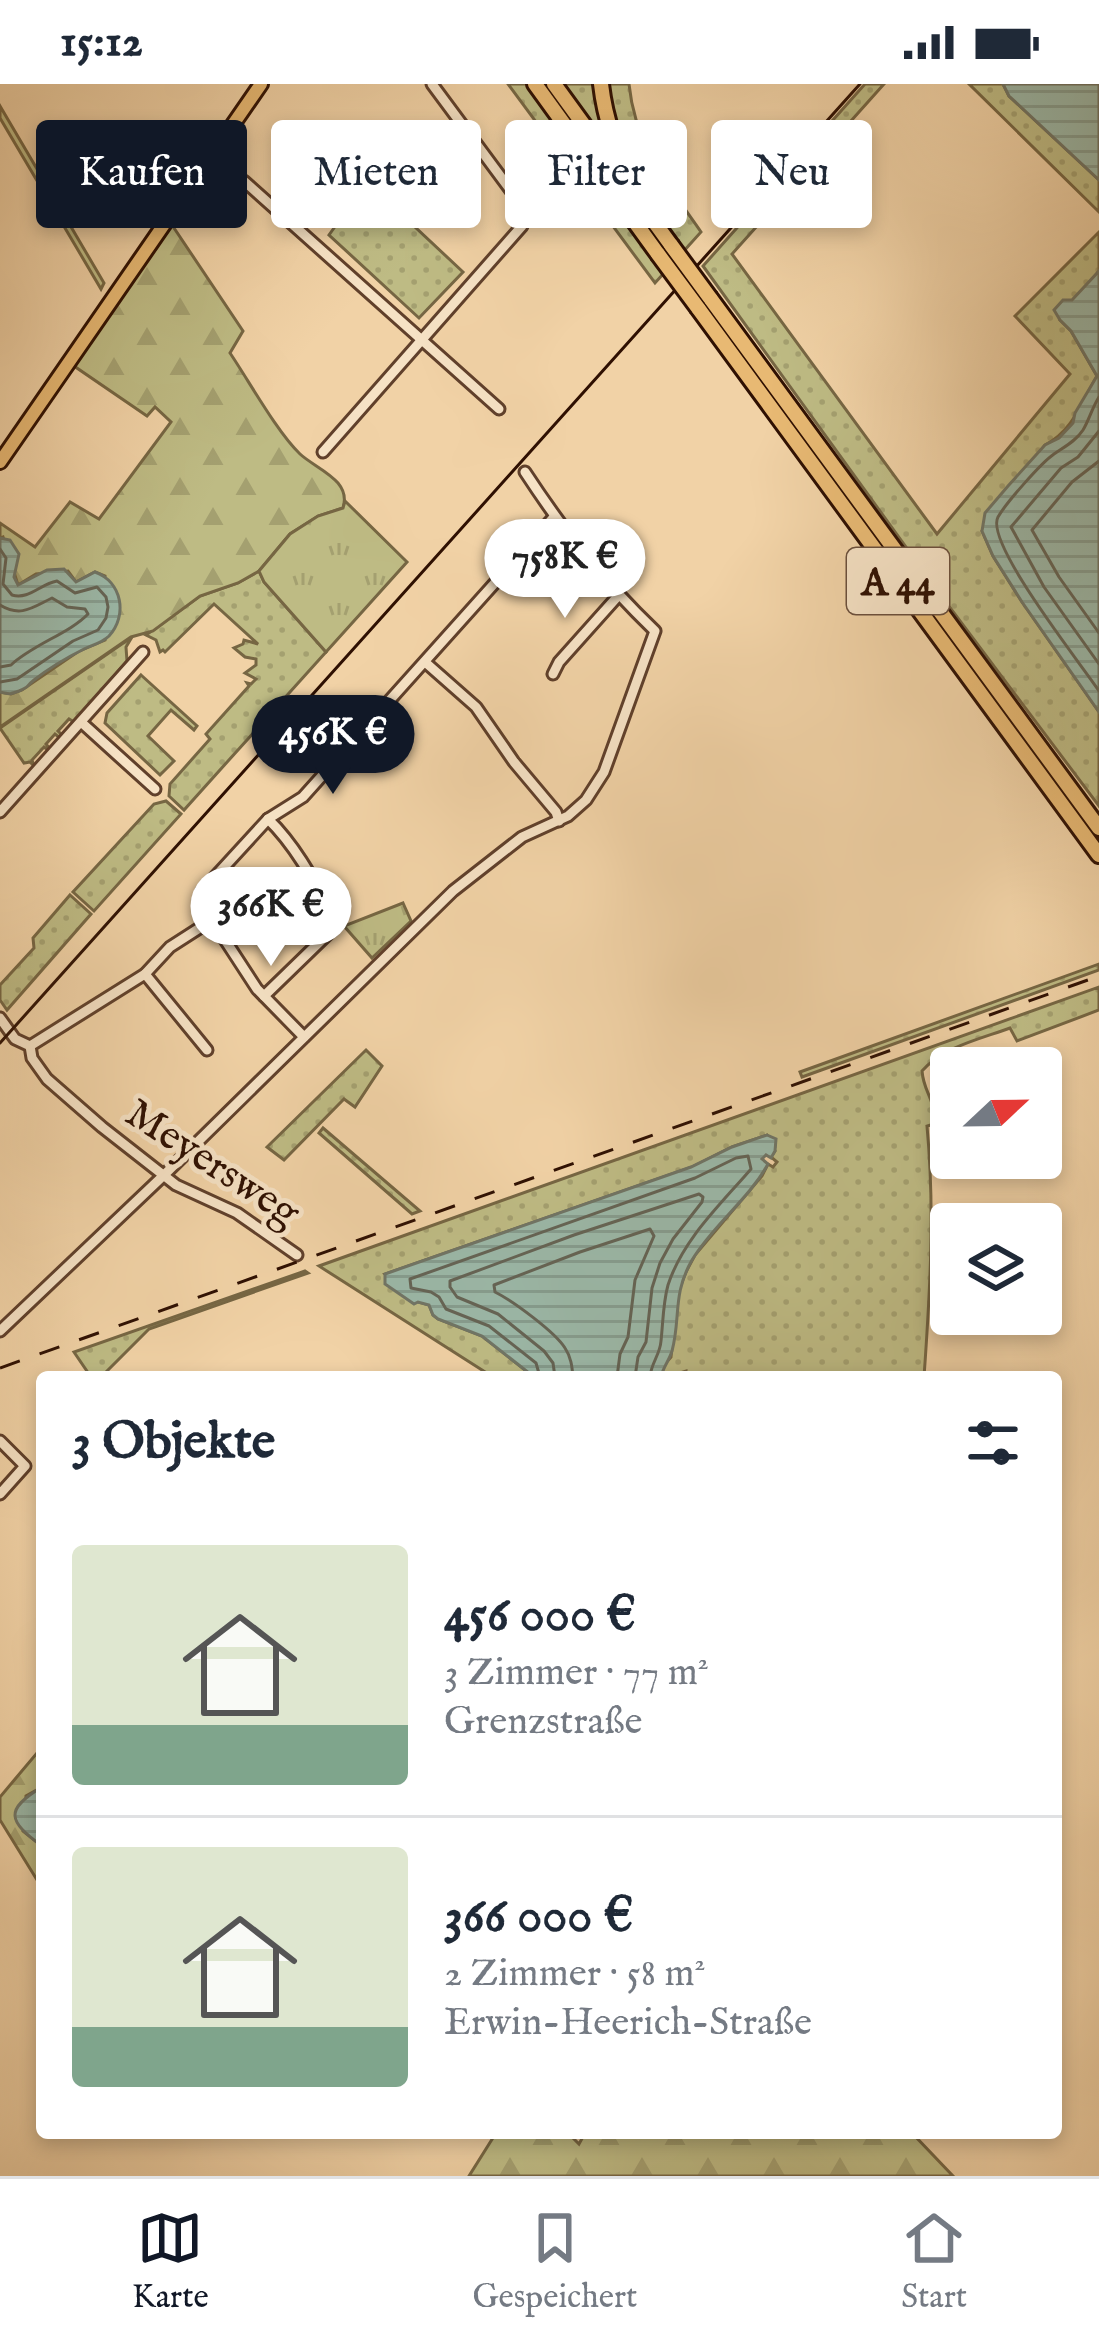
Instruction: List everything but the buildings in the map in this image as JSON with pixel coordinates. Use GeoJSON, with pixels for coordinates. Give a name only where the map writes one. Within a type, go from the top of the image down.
{"type":"FeatureCollection","features":[{"type":"Feature","properties":{"kind":"highway","name":"A 44"},"geometry":{"type":"LineString","coordinates":[[535,84],[665,245]]}},
{"type":"Feature","properties":{"kind":"highway","name":"A 44"},"geometry":{"type":"LineString","coordinates":[[554,84],[704,303],[1099,855]]}},
{"type":"Feature","properties":{"kind":"highway"},"geometry":{"type":"LineString","coordinates":[[601,84],[618,152],[665,245]]}},
{"type":"Feature","properties":{"kind":"highway","name":"A 44"},"geometry":{"type":"LineString","coordinates":[[704,303],[1099,828]]}},
{"type":"Feature","properties":{"kind":"main road"},"geometry":{"type":"LineString","coordinates":[[0,462],[260,84]]}},
{"type":"Feature","properties":{"kind":"street"},"geometry":{"type":"LineString","coordinates":[[322,452],[522,226],[524,217],[512,192],[432,84]]}},
{"type":"Feature","properties":{"kind":"street"},"geometry":{"type":"LineString","coordinates":[[247,184],[499,409]]}},
{"type":"Feature","properties":{"kind":"street"},"geometry":{"type":"LineString","coordinates":[[0,1331],[466,880],[522,837],[568,816],[586,800],[604,772],[655,631],[567,536],[525,472]]}},
{"type":"Feature","properties":{"kind":"street"},"geometry":{"type":"LineString","coordinates":[[304,1037],[264,996],[199,900],[202,891],[268,819],[303,797],[554,517]]}},
{"type":"Feature","properties":{"kind":"street"},"geometry":{"type":"LineString","coordinates":[[553,674],[619,596]]}},
{"type":"Feature","properties":{"kind":"street"},"geometry":{"type":"LineString","coordinates":[[0,812],[143,652]]}},
{"type":"Feature","properties":{"kind":"street"},"geometry":{"type":"LineString","coordinates":[[425,662],[476,707],[559,820]]}},
{"type":"Feature","properties":{"kind":"street"},"geometry":{"type":"LineString","coordinates":[[81,722],[155,789]]}},
{"type":"Feature","properties":{"kind":"street"},"geometry":{"type":"LineString","coordinates":[[264,996],[335,923],[286,836],[268,819]]}},
{"type":"Feature","properties":{"kind":"street"},"geometry":{"type":"LineString","coordinates":[[30,1046],[145,974],[170,947],[212,920]]}},
{"type":"Feature","properties":{"kind":"street"},"geometry":{"type":"LineString","coordinates":[[145,974],[207,1049]]}},
{"type":"Feature","properties":{"kind":"street","name":"Meyersweg"},"geometry":{"type":"LineString","coordinates":[[0,1018],[15,1039],[30,1046],[38,1068],[56,1088],[176,1185],[237,1214],[297,1256]]}},
{"type":"Feature","properties":{"kind":"street"},"geometry":{"type":"LineString","coordinates":[[0,1441],[25,1466],[0,1494]]}},
{"type":"Feature","properties":{"kind":"green space"},"geometry":{"type":"Polygon","coordinates":[[[508,84],[629,84],[636,120],[535,120],[508,84]]]}},
{"type":"Feature","properties":{"kind":"green space"},"geometry":{"type":"Polygon","coordinates":[[[865,84],[884,84],[852,120],[833,120],[865,84]]]}},
{"type":"Feature","properties":{"kind":"green space"},"geometry":{"type":"Polygon","coordinates":[[[969,84],[1003,84],[1009,96],[1099,180],[1099,212],[969,84]]]}},
{"type":"Feature","properties":{"kind":"green space"},"geometry":{"type":"Polygon","coordinates":[[[0,106],[36,167],[36,179],[0,118],[0,106]]]}},
{"type":"Feature","properties":{"kind":"green space"},"geometry":{"type":"Polygon","coordinates":[[[687,212],[701,232],[655,283],[614,228],[687,228],[687,212]]]}},
{"type":"Feature","properties":{"kind":"green space"},"geometry":{"type":"Polygon","coordinates":[[[65,228],[72,228],[104,283],[101,289],[65,228]]]}},
{"type":"Feature","properties":{"kind":"green space"},"geometry":{"type":"Polygon","coordinates":[[[174,228],[243,331],[230,353],[291,444],[338,483],[343,508],[318,516],[290,534],[259,571],[200,596],[153,631],[131,637],[0,727],[0,692],[22,690],[79,651],[105,640],[105,576],[95,572],[76,582],[68,571],[36,574],[18,585],[0,538],[0,523],[35,547],[70,502],[99,519],[171,422],[155,407],[147,416],[74,366],[174,228]]]}},
{"type":"Feature","properties":{"kind":"green space"},"geometry":{"type":"Polygon","coordinates":[[[334,228],[416,228],[463,272],[419,318],[329,235],[334,228]]]}},
{"type":"Feature","properties":{"kind":"green space"},"geometry":{"type":"Polygon","coordinates":[[[737,228],[755,228],[732,254],[937,534],[1070,374],[1015,316],[1099,232],[1099,271],[1060,320],[1097,376],[1070,424],[1045,445],[982,531],[1022,602],[1099,712],[1099,806],[942,597],[703,266],[737,228]]]}},
{"type":"Feature","properties":{"kind":"green space"},"geometry":{"type":"Polygon","coordinates":[[[345,501],[407,562],[326,652],[259,571],[290,534],[318,516],[343,508],[345,501]]]}},
{"type":"Feature","properties":{"kind":"green space"},"geometry":{"type":"Polygon","coordinates":[[[259,571],[326,652],[184,810],[169,796],[170,784],[210,739],[206,734],[247,683],[256,679],[245,673],[256,665],[256,659],[234,648],[244,640],[258,644],[214,604],[165,652],[146,635],[200,596],[259,571]]]}},
{"type":"Feature","properties":{"kind":"green space"},"geometry":{"type":"Polygon","coordinates":[[[132,637],[126,647],[127,661],[74,722],[69,719],[58,731],[60,738],[55,734],[46,744],[50,749],[44,747],[32,760],[34,766],[24,763],[0,728],[132,637]]]}},
{"type":"Feature","properties":{"kind":"green space"},"geometry":{"type":"Polygon","coordinates":[[[141,675],[197,726],[194,730],[171,710],[148,736],[174,761],[160,775],[105,723],[107,713],[141,675]]]}},
{"type":"Feature","properties":{"kind":"green space"},"geometry":{"type":"Polygon","coordinates":[[[166,801],[181,814],[94,911],[73,892],[154,804],[166,801]]]}},
{"type":"Feature","properties":{"kind":"green space"},"geometry":{"type":"Polygon","coordinates":[[[70,895],[91,914],[7,1010],[0,1000],[0,985],[34,948],[33,938],[70,895]]]}},
{"type":"Feature","properties":{"kind":"green space"},"geometry":{"type":"Polygon","coordinates":[[[403,903],[411,921],[372,958],[344,926],[403,903]]]}},
{"type":"Feature","properties":{"kind":"green space"},"geometry":{"type":"Polygon","coordinates":[[[1099,964],[1099,970],[802,1077],[800,1072],[1099,964]]]}},
{"type":"Feature","properties":{"kind":"green space"},"geometry":{"type":"Polygon","coordinates":[[[1099,987],[1099,1010],[1017,1041],[1010,1028],[958,1047],[931,1047],[1099,987]]]}},
{"type":"Feature","properties":{"kind":"green space"},"geometry":{"type":"Polygon","coordinates":[[[930,1047],[930,1064],[922,1071],[930,1099],[930,1283],[924,1371],[662,1371],[671,1357],[678,1293],[695,1255],[768,1164],[773,1167],[777,1162],[771,1157],[775,1151],[767,1135],[692,1167],[385,1274],[418,1302],[429,1305],[438,1319],[482,1336],[526,1371],[484,1371],[319,1266],[930,1047]]]}},
{"type":"Feature","properties":{"kind":"green space"},"geometry":{"type":"Polygon","coordinates":[[[366,1050],[382,1066],[355,1107],[344,1099],[284,1160],[267,1147],[366,1050]]]}},
{"type":"Feature","properties":{"kind":"green space"},"geometry":{"type":"Polygon","coordinates":[[[323,1128],[420,1211],[412,1214],[319,1133],[323,1128]]]}},
{"type":"Feature","properties":{"kind":"green space"},"geometry":{"type":"Polygon","coordinates":[[[308,1273],[149,1329],[107,1371],[87,1371],[74,1352],[308,1273]]]}},
{"type":"Feature","properties":{"kind":"green space"},"geometry":{"type":"Polygon","coordinates":[[[36,1754],[36,1790],[26,1796],[23,1831],[36,1841],[36,1878],[0,1820],[0,1797],[36,1754]]]}},
{"type":"Feature","properties":{"kind":"green space"},"geometry":{"type":"Polygon","coordinates":[[[492,2139],[574,2139],[579,2144],[582,2139],[918,2139],[953,2176],[469,2176],[492,2139]]]}},
{"type":"Feature","properties":{"kind":"water"},"geometry":{"type":"Polygon","coordinates":[[[1003,84],[1099,84],[1099,180],[1009,96],[1003,84]]]}},
{"type":"Feature","properties":{"kind":"water"},"geometry":{"type":"Polygon","coordinates":[[[1099,271],[1099,712],[1022,602],[982,531],[985,513],[1045,445],[1073,423],[1097,376],[1054,310],[1063,300],[1072,300],[1099,271]]]}},
{"type":"Feature","properties":{"kind":"water"},"geometry":{"type":"Polygon","coordinates":[[[0,538],[10,540],[19,554],[14,577],[18,585],[47,570],[64,569],[76,582],[95,572],[111,583],[120,609],[115,628],[106,638],[9,694],[0,692],[0,538]]]}},
{"type":"Feature","properties":{"kind":"water"},"geometry":{"type":"Polygon","coordinates":[[[767,1135],[776,1139],[775,1151],[771,1158],[762,1159],[768,1164],[751,1189],[692,1260],[679,1295],[672,1351],[664,1371],[526,1371],[482,1336],[438,1319],[429,1305],[414,1304],[385,1284],[385,1274],[691,1167],[767,1135]]]}},
{"type":"Feature","properties":{"kind":"water"},"geometry":{"type":"Polygon","coordinates":[[[36,1791],[36,1841],[17,1822],[21,1802],[36,1791]]]}},
{"type":"Feature","properties":{"kind":"tram line"},"geometry":{"type":"LineString","coordinates":[[0,1043],[860,84]]}},
{"type":"Feature","properties":{"kind":"railway"},"geometry":{"type":"LineString","coordinates":[[0,1368],[1099,976]]}}]}
